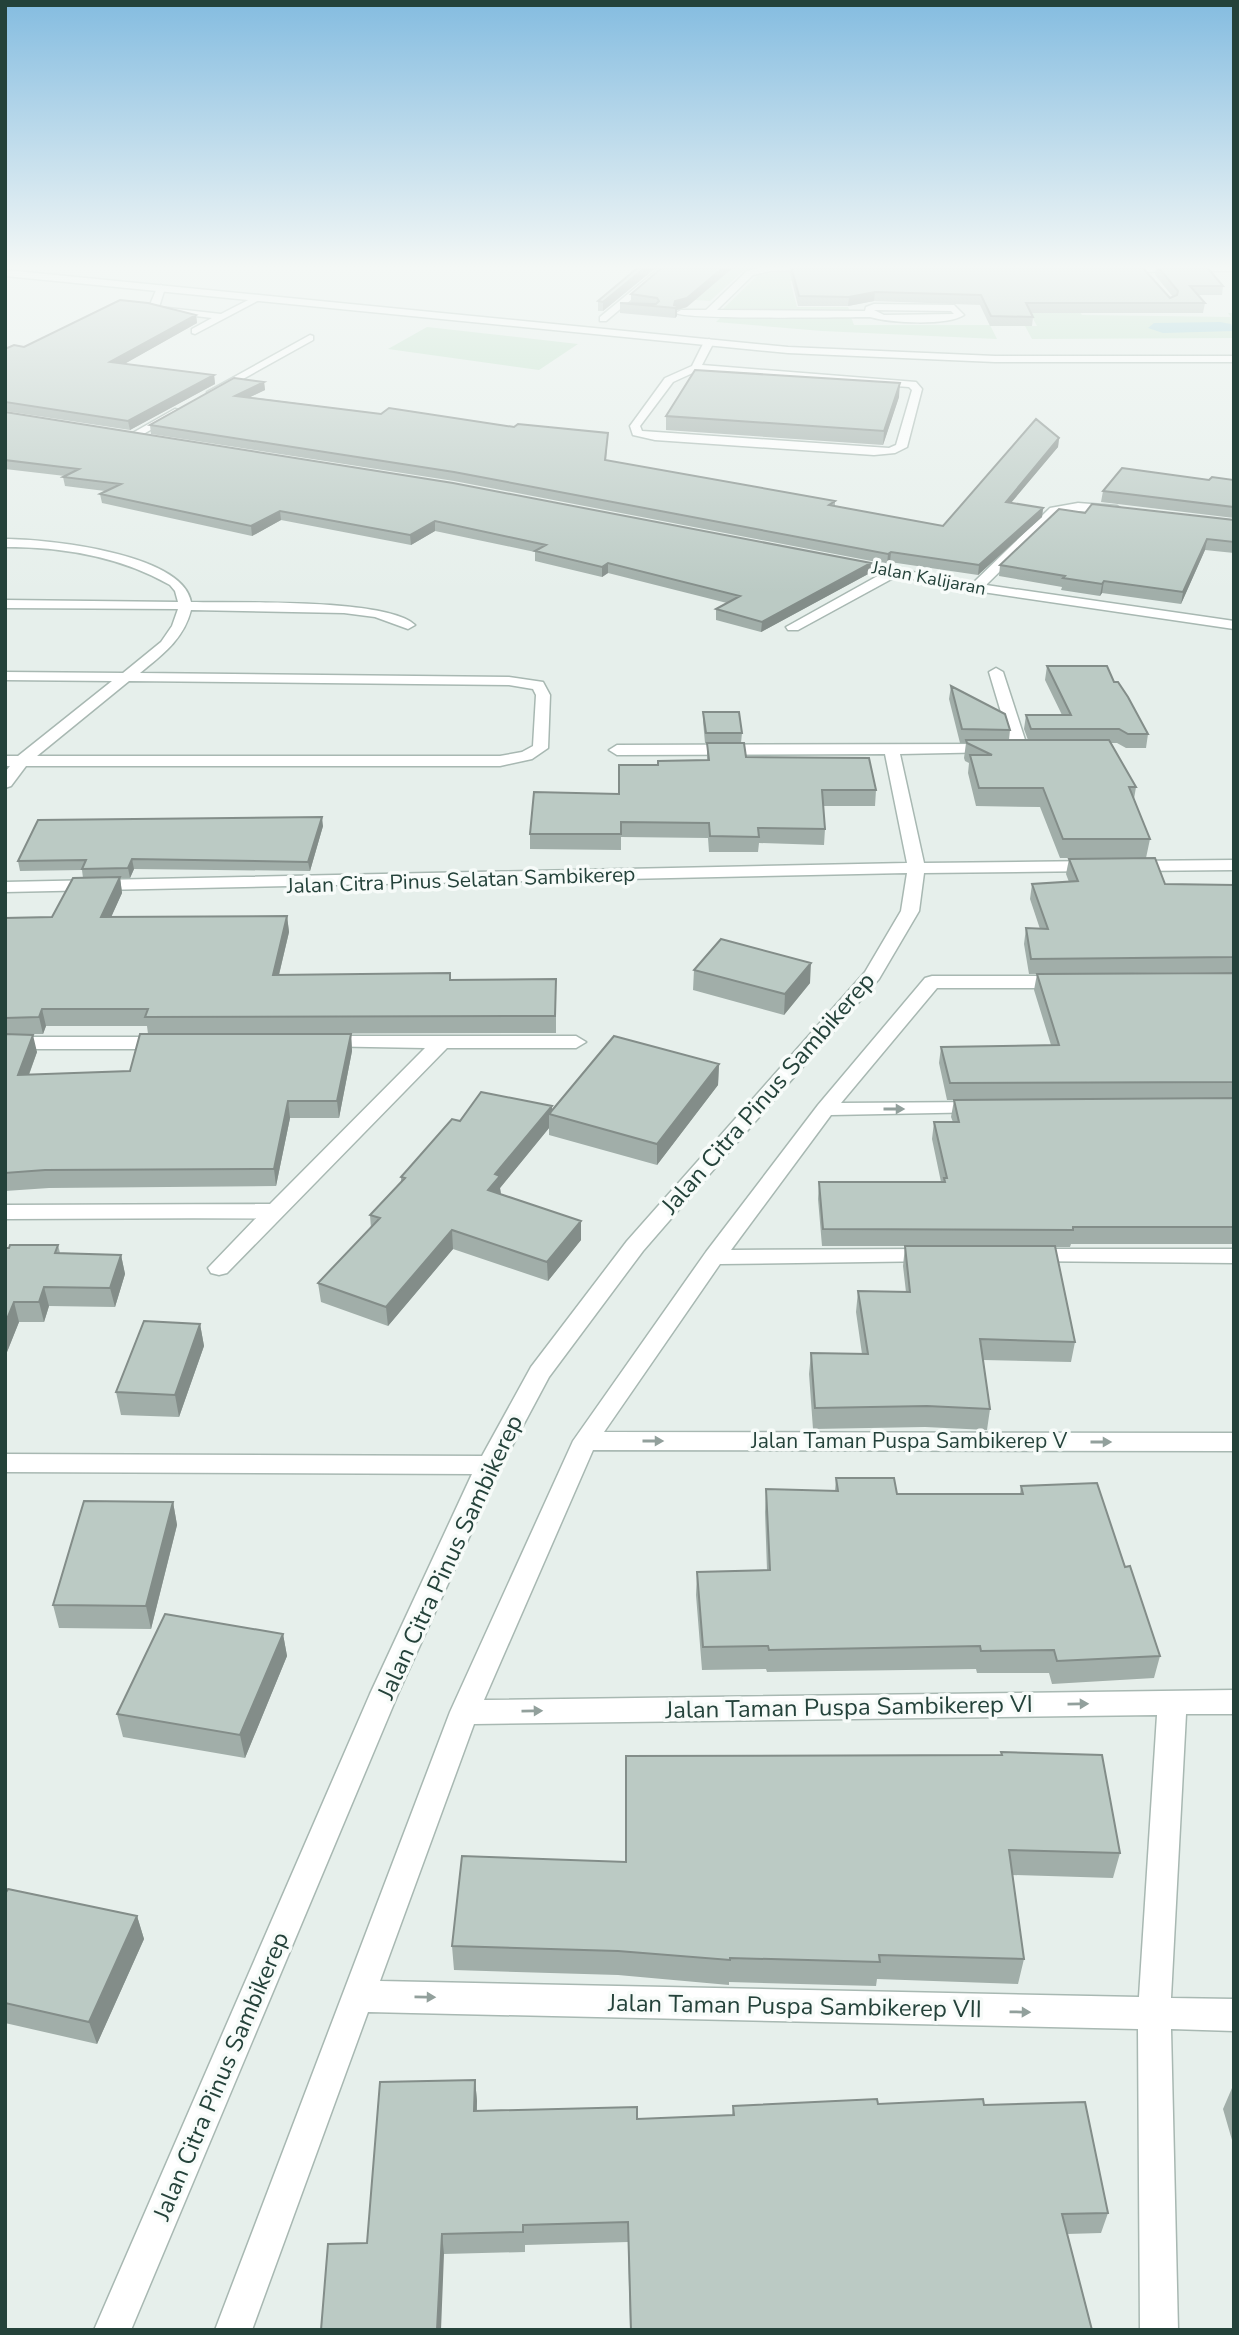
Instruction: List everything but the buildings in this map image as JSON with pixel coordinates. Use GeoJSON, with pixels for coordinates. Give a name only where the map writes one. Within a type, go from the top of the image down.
{"type":"FeatureCollection","features":[{"type":"Feature","properties":{"kind":"street"},"geometry":{"type":"LineString","coordinates":[[204,396],[242,375]]}},
{"type":"Feature","properties":{"kind":"street"},"geometry":{"type":"LineString","coordinates":[[681,375],[669,380],[635,426],[637,433],[668,438],[891,451],[901,447],[917,389],[912,384],[787,375]]}},
{"type":"Feature","properties":{"kind":"street"},"geometry":{"type":"LineString","coordinates":[[160,439],[127,434],[181,409]]}},
{"type":"Feature","properties":{"kind":"street"},"geometry":{"type":"LineString","coordinates":[[976,587],[1059,509],[1088,507],[1125,511]]}},
{"type":"Feature","properties":{"kind":"street"},"geometry":{"type":"LineString","coordinates":[[5,543],[73,545],[112,556],[177,584],[186,604],[179,627],[166,645],[22,761],[5,783]]}},
{"type":"Feature","properties":{"kind":"street","name":"Jalan Kalijaran"},"geometry":{"type":"LineString","coordinates":[[827,559],[976,587],[1234,625]]}},
{"type":"Feature","properties":{"kind":"street"},"geometry":{"type":"LineString","coordinates":[[793,627],[894,572]]}},
{"type":"Feature","properties":{"kind":"street"},"geometry":{"type":"LineString","coordinates":[[5,604],[186,604],[370,612],[391,616],[408,625]]}},
{"type":"Feature","properties":{"kind":"street"},"geometry":{"type":"LineString","coordinates":[[617,750],[1027,749],[996,672]]}},
{"type":"Feature","properties":{"kind":"street"},"geometry":{"type":"LineString","coordinates":[[5,676],[530,683],[538,685],[543,695],[540,748],[527,756],[500,761],[5,761]]}},
{"type":"Feature","properties":{"kind":"street","name":"Jalan Citra Pinus Sambikerep"},"geometry":{"type":"LineString","coordinates":[[112,2330],[384,1694],[489,1465],[539,1373],[601,1290],[750,1112],[873,975],[910,911],[916,867],[892,750]]}},
{"type":"Feature","properties":{"kind":"street","name":"Jalan Citra Pinus Selatan Sambikerep"},"geometry":{"type":"LineString","coordinates":[[5,887],[417,882],[916,867],[1234,865]]}},
{"type":"Feature","properties":{"kind":"street"},"geometry":{"type":"LineString","coordinates":[[233,2330],[464,1712],[585,1441],[714,1257],[825,1109],[932,982],[1083,981]]}},
{"type":"Feature","properties":{"kind":"street"},"geometry":{"type":"LineString","coordinates":[[5,1043],[183,1042]]}},
{"type":"Feature","properties":{"kind":"street"},"geometry":{"type":"LineString","coordinates":[[305,1042],[576,1042]]}},
{"type":"Feature","properties":{"kind":"street"},"geometry":{"type":"LineString","coordinates":[[219,1268],[442,1042]]}},
{"type":"Feature","properties":{"kind":"street"},"geometry":{"type":"LineString","coordinates":[[825,1109],[1002,1108]]}},
{"type":"Feature","properties":{"kind":"street"},"geometry":{"type":"LineString","coordinates":[[5,1212],[275,1211]]}},
{"type":"Feature","properties":{"kind":"street"},"geometry":{"type":"LineString","coordinates":[[714,1257],[946,1256]]}},
{"type":"Feature","properties":{"kind":"street"},"geometry":{"type":"LineString","coordinates":[[1001,1256],[1234,1256]]}},
{"type":"Feature","properties":{"kind":"street","name":"Jalan Taman Puspa Sambikerep V"},"geometry":{"type":"LineString","coordinates":[[585,1441],[1234,1442]]}},
{"type":"Feature","properties":{"kind":"street"},"geometry":{"type":"LineString","coordinates":[[5,1463],[489,1465]]}},
{"type":"Feature","properties":{"kind":"street","name":"Jalan Taman Puspa Sambikerep VI"},"geometry":{"type":"LineString","coordinates":[[464,1712],[1234,1702]]}},
{"type":"Feature","properties":{"kind":"street"},"geometry":{"type":"LineString","coordinates":[[1159,2330],[1154,2015],[1172,1703]]}},
{"type":"Feature","properties":{"kind":"street","name":"Jalan Taman Puspa Sambikerep VII"},"geometry":{"type":"LineString","coordinates":[[357,1996],[1234,2015]]}}]}
